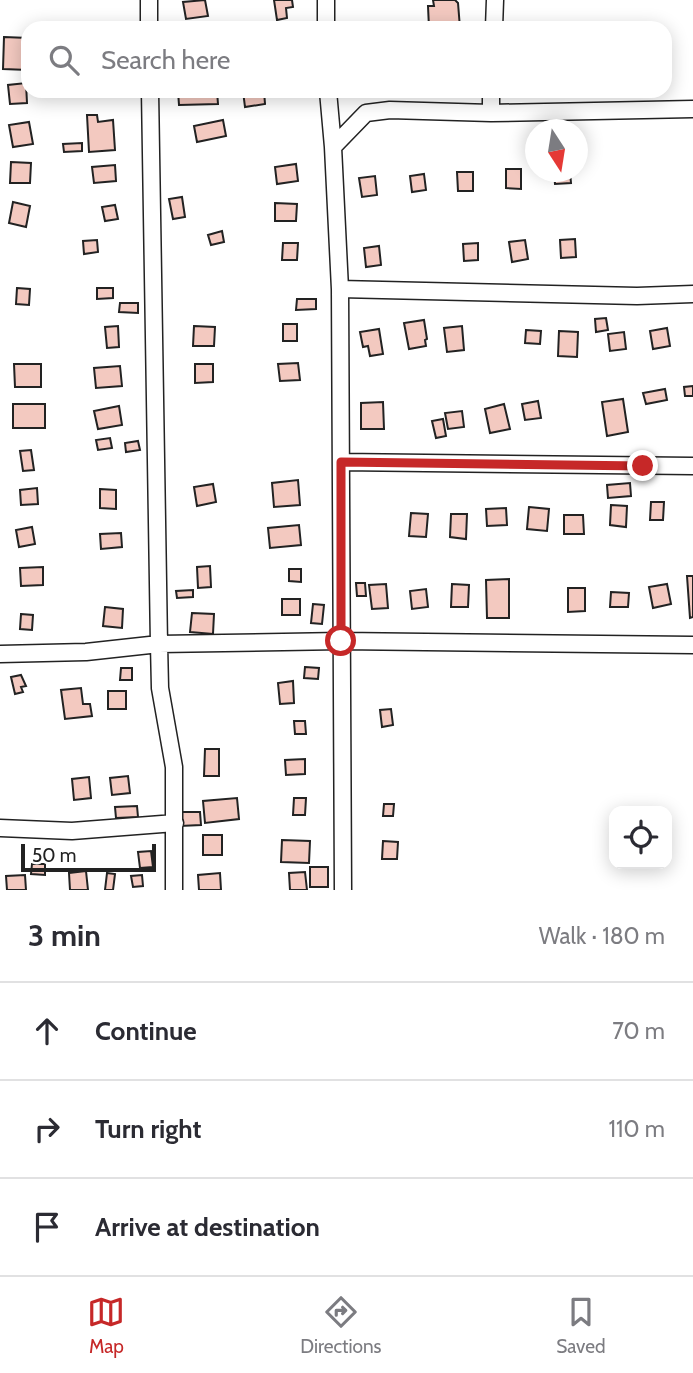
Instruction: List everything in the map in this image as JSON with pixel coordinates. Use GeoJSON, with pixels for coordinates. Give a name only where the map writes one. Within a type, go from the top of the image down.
{"type":"FeatureCollection","features":[{"type":"Feature","properties":{"kind":"street"},"geometry":{"type":"LineString","coordinates":[[149,0],[149,21]]}},
{"type":"Feature","properties":{"kind":"street"},"geometry":{"type":"LineString","coordinates":[[326,0],[326,21]]}},
{"type":"Feature","properties":{"kind":"street"},"geometry":{"type":"LineString","coordinates":[[494,21],[495,0]]}},
{"type":"Feature","properties":{"kind":"street"},"geometry":{"type":"LineString","coordinates":[[150,98],[160,688],[174,767],[174,890]]}},
{"type":"Feature","properties":{"kind":"street"},"geometry":{"type":"LineString","coordinates":[[329,98],[340,289],[342,890]]}},
{"type":"Feature","properties":{"kind":"street"},"geometry":{"type":"LineString","coordinates":[[491,98],[491,113]]}},
{"type":"Feature","properties":{"kind":"street"},"geometry":{"type":"LineString","coordinates":[[333,147],[366,113],[390,110],[491,113],[693,109]]}},
{"type":"Feature","properties":{"kind":"street"},"geometry":{"type":"LineString","coordinates":[[340,289],[624,296],[693,294]]}},
{"type":"Feature","properties":{"kind":"street"},"geometry":{"type":"LineString","coordinates":[[341,462],[693,466]]}},
{"type":"Feature","properties":{"kind":"street"},"geometry":{"type":"LineString","coordinates":[[0,653],[86,652],[159,643],[341,641],[693,645]]}},
{"type":"Feature","properties":{"kind":"street"},"geometry":{"type":"LineString","coordinates":[[0,828],[72,831],[175,823]]}},
{"type":"Feature","properties":{"kind":"building"},"geometry":{"type":"Polygon","coordinates":[[[205,0],[208,16],[186,19],[183,2],[205,0]]]}},
{"type":"Feature","properties":{"kind":"building"},"geometry":{"type":"Polygon","coordinates":[[[274,0],[292,0],[293,7],[286,8],[287,18],[277,20],[274,0]]]}},
{"type":"Feature","properties":{"kind":"building"},"geometry":{"type":"Polygon","coordinates":[[[433,0],[455,0],[458,3],[459,21],[429,21],[428,6],[434,6],[433,0]]]}},
{"type":"Feature","properties":{"kind":"building"},"geometry":{"type":"Polygon","coordinates":[[[4,37],[21,38],[21,70],[3,69],[4,37]]]}},
{"type":"Feature","properties":{"kind":"building"},"geometry":{"type":"Polygon","coordinates":[[[21,84],[21,98],[27,98],[27,103],[10,104],[8,85],[21,84]]]}},
{"type":"Feature","properties":{"kind":"building"},"geometry":{"type":"Polygon","coordinates":[[[178,98],[218,98],[218,104],[179,105],[178,98]]]}},
{"type":"Feature","properties":{"kind":"building"},"geometry":{"type":"Polygon","coordinates":[[[244,98],[265,98],[265,104],[245,107],[244,98]]]}},
{"type":"Feature","properties":{"kind":"building"},"geometry":{"type":"Polygon","coordinates":[[[87,115],[97,115],[98,122],[113,120],[115,150],[89,152],[87,115]]]}},
{"type":"Feature","properties":{"kind":"building"},"geometry":{"type":"Polygon","coordinates":[[[223,120],[226,136],[197,142],[194,126],[223,120]]]}},
{"type":"Feature","properties":{"kind":"building"},"geometry":{"type":"Polygon","coordinates":[[[29,122],[33,144],[13,147],[9,125],[29,122]]]}},
{"type":"Feature","properties":{"kind":"building"},"geometry":{"type":"Polygon","coordinates":[[[82,143],[82,151],[64,152],[63,144],[82,143]]]}},
{"type":"Feature","properties":{"kind":"building"},"geometry":{"type":"Polygon","coordinates":[[[11,162],[31,163],[30,183],[10,183],[11,162]]]}},
{"type":"Feature","properties":{"kind":"building"},"geometry":{"type":"Polygon","coordinates":[[[296,164],[298,181],[277,184],[275,167],[296,164]]]}},
{"type":"Feature","properties":{"kind":"building"},"geometry":{"type":"Polygon","coordinates":[[[115,165],[116,181],[94,183],[92,167],[115,165]]]}},
{"type":"Feature","properties":{"kind":"building"},"geometry":{"type":"Polygon","coordinates":[[[506,169],[521,169],[521,189],[506,188],[506,169]]]}},
{"type":"Feature","properties":{"kind":"building"},"geometry":{"type":"Polygon","coordinates":[[[457,172],[473,172],[473,191],[458,191],[457,172]]]}},
{"type":"Feature","properties":{"kind":"building"},"geometry":{"type":"Polygon","coordinates":[[[424,174],[426,190],[412,192],[410,176],[424,174]]]}},
{"type":"Feature","properties":{"kind":"building"},"geometry":{"type":"Polygon","coordinates":[[[375,176],[377,195],[362,197],[359,178],[375,176]]]}},
{"type":"Feature","properties":{"kind":"building"},"geometry":{"type":"Polygon","coordinates":[[[182,197],[185,217],[173,219],[169,199],[182,197]]]}},
{"type":"Feature","properties":{"kind":"building"},"geometry":{"type":"Polygon","coordinates":[[[13,202],[30,206],[26,227],[9,223],[13,202]]]}},
{"type":"Feature","properties":{"kind":"building"},"geometry":{"type":"Polygon","coordinates":[[[275,203],[297,204],[296,221],[275,221],[275,203]]]}},
{"type":"Feature","properties":{"kind":"building"},"geometry":{"type":"Polygon","coordinates":[[[115,205],[118,219],[105,221],[102,207],[115,205]]]}},
{"type":"Feature","properties":{"kind":"building"},"geometry":{"type":"Polygon","coordinates":[[[222,231],[224,242],[211,245],[208,235],[222,231]]]}},
{"type":"Feature","properties":{"kind":"building"},"geometry":{"type":"Polygon","coordinates":[[[575,239],[576,257],[561,258],[560,240],[575,239]]]}},
{"type":"Feature","properties":{"kind":"building"},"geometry":{"type":"Polygon","coordinates":[[[97,240],[98,252],[84,254],[83,241],[97,240]]]}},
{"type":"Feature","properties":{"kind":"building"},"geometry":{"type":"Polygon","coordinates":[[[525,240],[528,259],[512,262],[509,242],[525,240]]]}},
{"type":"Feature","properties":{"kind":"building"},"geometry":{"type":"Polygon","coordinates":[[[283,243],[298,243],[297,260],[282,260],[283,243]]]}},
{"type":"Feature","properties":{"kind":"building"},"geometry":{"type":"Polygon","coordinates":[[[478,243],[478,260],[464,261],[463,244],[478,243]]]}},
{"type":"Feature","properties":{"kind":"building"},"geometry":{"type":"Polygon","coordinates":[[[379,246],[381,265],[366,267],[364,248],[379,246]]]}},
{"type":"Feature","properties":{"kind":"building"},"geometry":{"type":"Polygon","coordinates":[[[17,288],[30,289],[29,305],[16,304],[17,288]]]}},
{"type":"Feature","properties":{"kind":"building"},"geometry":{"type":"Polygon","coordinates":[[[97,288],[113,288],[113,298],[97,299],[97,288]]]}},
{"type":"Feature","properties":{"kind":"building"},"geometry":{"type":"Polygon","coordinates":[[[297,299],[316,299],[316,309],[296,310],[297,299]]]}},
{"type":"Feature","properties":{"kind":"building"},"geometry":{"type":"Polygon","coordinates":[[[120,303],[138,303],[138,313],[119,312],[120,303]]]}},
{"type":"Feature","properties":{"kind":"building"},"geometry":{"type":"Polygon","coordinates":[[[606,318],[608,330],[596,332],[595,319],[606,318]]]}},
{"type":"Feature","properties":{"kind":"building"},"geometry":{"type":"Polygon","coordinates":[[[424,320],[426,346],[409,349],[404,323],[424,320]]]}},
{"type":"Feature","properties":{"kind":"building"},"geometry":{"type":"Polygon","coordinates":[[[283,324],[297,324],[297,341],[283,341],[283,324]]]}},
{"type":"Feature","properties":{"kind":"building"},"geometry":{"type":"Polygon","coordinates":[[[118,326],[119,347],[107,348],[105,327],[118,326]]]}},
{"type":"Feature","properties":{"kind":"building"},"geometry":{"type":"Polygon","coordinates":[[[194,326],[215,327],[214,346],[193,346],[194,326]]]}},
{"type":"Feature","properties":{"kind":"building"},"geometry":{"type":"Polygon","coordinates":[[[462,326],[464,350],[447,352],[444,328],[462,326]]]}},
{"type":"Feature","properties":{"kind":"building"},"geometry":{"type":"Polygon","coordinates":[[[667,328],[670,346],[653,349],[650,331],[667,328]]]}},
{"type":"Feature","properties":{"kind":"building"},"geometry":{"type":"Polygon","coordinates":[[[379,329],[383,354],[370,356],[368,346],[363,347],[360,332],[379,329]]]}},
{"type":"Feature","properties":{"kind":"building"},"geometry":{"type":"Polygon","coordinates":[[[526,330],[541,331],[540,344],[525,343],[526,330]]]}},
{"type":"Feature","properties":{"kind":"building"},"geometry":{"type":"Polygon","coordinates":[[[559,331],[578,332],[577,357],[558,356],[559,331]]]}},
{"type":"Feature","properties":{"kind":"building"},"geometry":{"type":"Polygon","coordinates":[[[624,332],[626,349],[610,351],[608,334],[624,332]]]}},
{"type":"Feature","properties":{"kind":"building"},"geometry":{"type":"Polygon","coordinates":[[[298,363],[300,380],[280,381],[278,364],[298,363]]]}},
{"type":"Feature","properties":{"kind":"building"},"geometry":{"type":"Polygon","coordinates":[[[14,364],[41,364],[41,387],[15,387],[14,364]]]}},
{"type":"Feature","properties":{"kind":"building"},"geometry":{"type":"Polygon","coordinates":[[[195,364],[213,364],[213,382],[195,383],[195,364]]]}},
{"type":"Feature","properties":{"kind":"building"},"geometry":{"type":"Polygon","coordinates":[[[120,366],[122,386],[96,388],[94,368],[120,366]]]}},
{"type":"Feature","properties":{"kind":"building"},"geometry":{"type":"Polygon","coordinates":[[[693,386],[693,396],[685,396],[684,387],[693,386]]]}},
{"type":"Feature","properties":{"kind":"building"},"geometry":{"type":"Polygon","coordinates":[[[665,389],[667,400],[646,404],[643,393],[665,389]]]}},
{"type":"Feature","properties":{"kind":"building"},"geometry":{"type":"Polygon","coordinates":[[[623,399],[628,432],[607,436],[602,402],[623,399]]]}},
{"type":"Feature","properties":{"kind":"building"},"geometry":{"type":"Polygon","coordinates":[[[538,401],[541,418],[525,420],[522,404],[538,401]]]}},
{"type":"Feature","properties":{"kind":"building"},"geometry":{"type":"Polygon","coordinates":[[[383,402],[384,429],[361,429],[361,403],[383,402]]]}},
{"type":"Feature","properties":{"kind":"building"},"geometry":{"type":"Polygon","coordinates":[[[13,404],[45,404],[45,428],[13,428],[13,404]]]}},
{"type":"Feature","properties":{"kind":"building"},"geometry":{"type":"Polygon","coordinates":[[[504,404],[510,429],[490,433],[485,409],[504,404]]]}},
{"type":"Feature","properties":{"kind":"building"},"geometry":{"type":"Polygon","coordinates":[[[119,406],[122,425],[98,429],[94,411],[119,406]]]}},
{"type":"Feature","properties":{"kind":"building"},"geometry":{"type":"Polygon","coordinates":[[[462,411],[464,427],[448,429],[445,413],[462,411]]]}},
{"type":"Feature","properties":{"kind":"building"},"geometry":{"type":"Polygon","coordinates":[[[443,419],[446,436],[436,438],[432,421],[443,419]]]}},
{"type":"Feature","properties":{"kind":"building"},"geometry":{"type":"Polygon","coordinates":[[[110,438],[112,448],[98,450],[96,440],[110,438]]]}},
{"type":"Feature","properties":{"kind":"building"},"geometry":{"type":"Polygon","coordinates":[[[138,441],[140,450],[126,452],[125,443],[138,441]]]}},
{"type":"Feature","properties":{"kind":"building"},"geometry":{"type":"Polygon","coordinates":[[[31,450],[34,470],[23,471],[20,451],[31,450]]]}},
{"type":"Feature","properties":{"kind":"building"},"geometry":{"type":"Polygon","coordinates":[[[298,480],[300,505],[274,507],[272,483],[298,480]]]}},
{"type":"Feature","properties":{"kind":"building"},"geometry":{"type":"Polygon","coordinates":[[[630,483],[631,496],[608,498],[607,485],[630,483]]]}},
{"type":"Feature","properties":{"kind":"building"},"geometry":{"type":"Polygon","coordinates":[[[213,484],[216,502],[197,506],[194,487],[213,484]]]}},
{"type":"Feature","properties":{"kind":"building"},"geometry":{"type":"Polygon","coordinates":[[[37,488],[38,504],[21,505],[20,490],[37,488]]]}},
{"type":"Feature","properties":{"kind":"building"},"geometry":{"type":"Polygon","coordinates":[[[100,489],[116,490],[116,509],[100,508],[100,489]]]}},
{"type":"Feature","properties":{"kind":"building"},"geometry":{"type":"Polygon","coordinates":[[[651,502],[664,502],[663,520],[650,520],[651,502]]]}},
{"type":"Feature","properties":{"kind":"building"},"geometry":{"type":"Polygon","coordinates":[[[611,505],[627,506],[626,527],[610,525],[611,505]]]}},
{"type":"Feature","properties":{"kind":"building"},"geometry":{"type":"Polygon","coordinates":[[[529,507],[549,509],[547,531],[527,529],[529,507]]]}},
{"type":"Feature","properties":{"kind":"building"},"geometry":{"type":"Polygon","coordinates":[[[506,508],[507,525],[487,526],[486,509],[506,508]]]}},
{"type":"Feature","properties":{"kind":"building"},"geometry":{"type":"Polygon","coordinates":[[[411,513],[428,514],[426,537],[409,536],[411,513]]]}},
{"type":"Feature","properties":{"kind":"building"},"geometry":{"type":"Polygon","coordinates":[[[451,514],[467,514],[466,539],[450,537],[451,514]]]}},
{"type":"Feature","properties":{"kind":"building"},"geometry":{"type":"Polygon","coordinates":[[[564,515],[583,515],[584,534],[564,534],[564,515]]]}},
{"type":"Feature","properties":{"kind":"building"},"geometry":{"type":"Polygon","coordinates":[[[299,525],[301,545],[270,548],[268,528],[299,525]]]}},
{"type":"Feature","properties":{"kind":"building"},"geometry":{"type":"Polygon","coordinates":[[[32,527],[35,544],[19,547],[16,530],[32,527]]]}},
{"type":"Feature","properties":{"kind":"building"},"geometry":{"type":"Polygon","coordinates":[[[121,533],[122,547],[101,549],[100,534],[121,533]]]}},
{"type":"Feature","properties":{"kind":"building"},"geometry":{"type":"Polygon","coordinates":[[[210,566],[211,587],[198,588],[197,567],[210,566]]]}},
{"type":"Feature","properties":{"kind":"building"},"geometry":{"type":"Polygon","coordinates":[[[43,567],[43,585],[21,586],[20,568],[43,567]]]}},
{"type":"Feature","properties":{"kind":"building"},"geometry":{"type":"Polygon","coordinates":[[[289,569],[301,569],[301,582],[289,581],[289,569]]]}},
{"type":"Feature","properties":{"kind":"building"},"geometry":{"type":"Polygon","coordinates":[[[687,576],[693,576],[693,617],[690,618],[687,576]]]}},
{"type":"Feature","properties":{"kind":"building"},"geometry":{"type":"Polygon","coordinates":[[[509,579],[509,618],[487,618],[486,580],[509,579]]]}},
{"type":"Feature","properties":{"kind":"building"},"geometry":{"type":"Polygon","coordinates":[[[356,583],[365,583],[366,596],[357,596],[356,583]]]}},
{"type":"Feature","properties":{"kind":"building"},"geometry":{"type":"Polygon","coordinates":[[[386,584],[388,608],[372,609],[369,585],[386,584]]]}},
{"type":"Feature","properties":{"kind":"building"},"geometry":{"type":"Polygon","coordinates":[[[452,584],[469,585],[468,607],[451,607],[452,584]]]}},
{"type":"Feature","properties":{"kind":"building"},"geometry":{"type":"Polygon","coordinates":[[[667,584],[671,604],[653,608],[649,587],[667,584]]]}},
{"type":"Feature","properties":{"kind":"building"},"geometry":{"type":"Polygon","coordinates":[[[568,588],[585,588],[585,611],[568,612],[568,588]]]}},
{"type":"Feature","properties":{"kind":"building"},"geometry":{"type":"Polygon","coordinates":[[[426,589],[428,607],[412,609],[410,591],[426,589]]]}},
{"type":"Feature","properties":{"kind":"building"},"geometry":{"type":"Polygon","coordinates":[[[193,590],[193,597],[177,598],[176,591],[193,590]]]}},
{"type":"Feature","properties":{"kind":"building"},"geometry":{"type":"Polygon","coordinates":[[[611,592],[629,593],[628,607],[610,607],[611,592]]]}},
{"type":"Feature","properties":{"kind":"building"},"geometry":{"type":"Polygon","coordinates":[[[282,599],[300,599],[300,615],[282,615],[282,599]]]}},
{"type":"Feature","properties":{"kind":"building"},"geometry":{"type":"Polygon","coordinates":[[[313,604],[324,605],[322,624],[311,623],[313,604]]]}},
{"type":"Feature","properties":{"kind":"building"},"geometry":{"type":"Polygon","coordinates":[[[105,607],[123,609],[122,628],[103,626],[105,607]]]}},
{"type":"Feature","properties":{"kind":"building"},"geometry":{"type":"Polygon","coordinates":[[[192,613],[214,614],[213,634],[190,632],[192,613]]]}},
{"type":"Feature","properties":{"kind":"building"},"geometry":{"type":"Polygon","coordinates":[[[21,614],[33,615],[32,630],[20,629],[21,614]]]}},
{"type":"Feature","properties":{"kind":"building"},"geometry":{"type":"Polygon","coordinates":[[[305,667],[319,668],[318,679],[304,678],[305,667]]]}},
{"type":"Feature","properties":{"kind":"building"},"geometry":{"type":"Polygon","coordinates":[[[121,668],[132,668],[132,680],[120,680],[121,668]]]}},
{"type":"Feature","properties":{"kind":"building"},"geometry":{"type":"Polygon","coordinates":[[[21,675],[26,686],[21,687],[23,692],[15,694],[11,677],[21,675]]]}},
{"type":"Feature","properties":{"kind":"building"},"geometry":{"type":"Polygon","coordinates":[[[293,681],[294,703],[280,704],[278,683],[293,681]]]}},
{"type":"Feature","properties":{"kind":"building"},"geometry":{"type":"Polygon","coordinates":[[[81,688],[83,704],[90,704],[92,716],[65,719],[61,690],[81,688]]]}},
{"type":"Feature","properties":{"kind":"building"},"geometry":{"type":"Polygon","coordinates":[[[108,691],[126,691],[126,709],[108,709],[108,691]]]}},
{"type":"Feature","properties":{"kind":"building"},"geometry":{"type":"Polygon","coordinates":[[[391,709],[393,725],[382,727],[380,710],[391,709]]]}},
{"type":"Feature","properties":{"kind":"building"},"geometry":{"type":"Polygon","coordinates":[[[294,721],[305,721],[306,734],[295,734],[294,721]]]}},
{"type":"Feature","properties":{"kind":"building"},"geometry":{"type":"Polygon","coordinates":[[[205,749],[219,749],[219,776],[204,776],[205,749]]]}},
{"type":"Feature","properties":{"kind":"building"},"geometry":{"type":"Polygon","coordinates":[[[305,759],[305,774],[286,775],[285,760],[305,759]]]}},
{"type":"Feature","properties":{"kind":"building"},"geometry":{"type":"Polygon","coordinates":[[[128,776],[130,793],[112,795],[110,778],[128,776]]]}},
{"type":"Feature","properties":{"kind":"building"},"geometry":{"type":"Polygon","coordinates":[[[89,777],[91,798],[74,800],[72,779],[89,777]]]}},
{"type":"Feature","properties":{"kind":"building"},"geometry":{"type":"Polygon","coordinates":[[[237,798],[239,819],[205,823],[203,801],[237,798]]]}},
{"type":"Feature","properties":{"kind":"building"},"geometry":{"type":"Polygon","coordinates":[[[294,798],[306,798],[305,815],[293,815],[294,798]]]}},
{"type":"Feature","properties":{"kind":"building"},"geometry":{"type":"Polygon","coordinates":[[[384,804],[394,804],[393,816],[383,816],[384,804]]]}},
{"type":"Feature","properties":{"kind":"building"},"geometry":{"type":"Polygon","coordinates":[[[137,806],[138,817],[116,818],[115,807],[137,806]]]}},
{"type":"Feature","properties":{"kind":"building"},"geometry":{"type":"Polygon","coordinates":[[[180,812],[200,812],[201,825],[180,826],[180,812]]]}},
{"type":"Feature","properties":{"kind":"building"},"geometry":{"type":"Polygon","coordinates":[[[203,835],[222,835],[222,855],[203,855],[203,835]]]}},
{"type":"Feature","properties":{"kind":"building"},"geometry":{"type":"Polygon","coordinates":[[[282,840],[310,841],[309,863],[281,862],[282,840]]]}},
{"type":"Feature","properties":{"kind":"building"},"geometry":{"type":"Polygon","coordinates":[[[383,841],[398,842],[397,859],[382,859],[383,841]]]}},
{"type":"Feature","properties":{"kind":"building"},"geometry":{"type":"Polygon","coordinates":[[[151,851],[153,867],[140,868],[138,852],[151,851]]]}},
{"type":"Feature","properties":{"kind":"building"},"geometry":{"type":"Polygon","coordinates":[[[32,864],[45,864],[45,875],[31,874],[32,864]]]}},
{"type":"Feature","properties":{"kind":"building"},"geometry":{"type":"Polygon","coordinates":[[[310,867],[328,867],[328,887],[310,887],[310,867]]]}},
{"type":"Feature","properties":{"kind":"building"},"geometry":{"type":"Polygon","coordinates":[[[86,871],[88,890],[70,890],[69,873],[86,871]]]}},
{"type":"Feature","properties":{"kind":"building"},"geometry":{"type":"Polygon","coordinates":[[[305,872],[307,890],[290,890],[289,873],[305,872]]]}},
{"type":"Feature","properties":{"kind":"building"},"geometry":{"type":"Polygon","coordinates":[[[107,873],[115,874],[113,890],[105,890],[107,873]]]}},
{"type":"Feature","properties":{"kind":"building"},"geometry":{"type":"Polygon","coordinates":[[[220,873],[221,890],[199,890],[198,875],[220,873]]]}},
{"type":"Feature","properties":{"kind":"building"},"geometry":{"type":"Polygon","coordinates":[[[25,875],[26,890],[7,890],[6,876],[25,875]]]}},
{"type":"Feature","properties":{"kind":"building"},"geometry":{"type":"Polygon","coordinates":[[[142,875],[143,886],[133,887],[131,876],[142,875]]]}},
{"type":"Feature","properties":{"kind":"route"},"geometry":{"type":"LineString","coordinates":[[341,641],[341,462],[643,466]]}}]}
